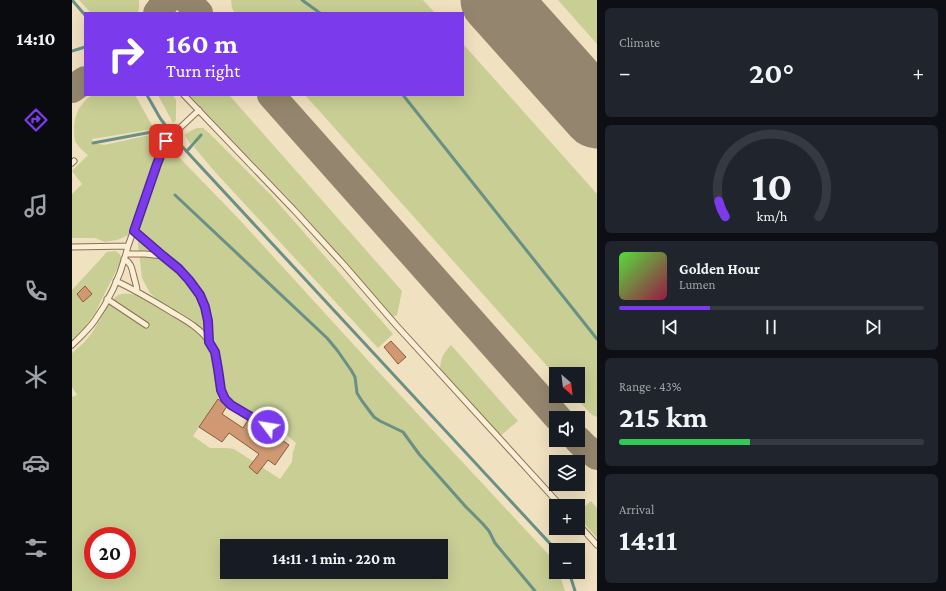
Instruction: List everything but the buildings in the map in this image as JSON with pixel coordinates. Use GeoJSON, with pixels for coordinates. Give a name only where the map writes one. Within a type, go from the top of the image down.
{"type":"FeatureCollection","features":[{"type":"Feature","properties":{"kind":"lane"},"geometry":{"type":"LineString","coordinates":[[185,96],[294,210],[401,331],[556,499]]}},
{"type":"Feature","properties":{"kind":"lane"},"geometry":{"type":"LineString","coordinates":[[72,345],[82,336],[95,320],[116,281],[166,141],[199,110]]}},
{"type":"Feature","properties":{"kind":"lane"},"geometry":{"type":"LineString","coordinates":[[134,231],[179,269],[200,295],[205,307],[208,321],[209,342]]}},
{"type":"Feature","properties":{"kind":"lane"},"geometry":{"type":"LineString","coordinates":[[72,247],[128,246]]}},
{"type":"Feature","properties":{"kind":"lane"},"geometry":{"type":"LineString","coordinates":[[125,257],[145,254],[163,256]]}},
{"type":"Feature","properties":{"kind":"lane"},"geometry":{"type":"LineString","coordinates":[[125,257],[131,265],[137,284],[137,291]]}},
{"type":"Feature","properties":{"kind":"lane"},"geometry":{"type":"LineString","coordinates":[[116,281],[137,291],[196,327],[204,334],[215,352],[221,390],[225,399],[231,405],[268,427]]}},
{"type":"Feature","properties":{"kind":"lane"},"geometry":{"type":"LineString","coordinates":[[107,299],[146,325]]}},
{"type":"Feature","properties":{"kind":"lane"},"geometry":{"type":"LineString","coordinates":[[585,532],[597,545]]}},
{"type":"Feature","properties":{"kind":"green space"},"geometry":{"type":"Polygon","coordinates":[[[79,0],[139,0],[138,12],[90,12],[79,0]]]}},
{"type":"Feature","properties":{"kind":"green space"},"geometry":{"type":"Polygon","coordinates":[[[231,0],[423,0],[434,12],[234,12],[232,8],[231,0]]]}},
{"type":"Feature","properties":{"kind":"green space"},"geometry":{"type":"Polygon","coordinates":[[[558,0],[597,0],[597,44],[558,0]]]}},
{"type":"Feature","properties":{"kind":"green space"},"geometry":{"type":"Polygon","coordinates":[[[464,45],[597,194],[597,417],[592,415],[581,403],[585,403],[585,367],[549,368],[306,96],[464,96],[464,45]]]}},
{"type":"Feature","properties":{"kind":"green space"},"geometry":{"type":"Polygon","coordinates":[[[91,96],[136,96],[154,129],[92,139],[93,143],[104,145],[159,133],[153,162],[129,235],[117,240],[105,242],[95,238],[72,238],[72,194],[82,184],[72,171],[88,155],[75,141],[74,128],[76,115],[82,104],[91,96]]]}},
{"type":"Feature","properties":{"kind":"green space"},"geometry":{"type":"Polygon","coordinates":[[[159,96],[174,96],[176,100],[176,120],[173,123],[159,96]]]}},
{"type":"Feature","properties":{"kind":"green space"},"geometry":{"type":"Polygon","coordinates":[[[190,96],[230,96],[402,291],[397,315],[393,317],[291,201],[190,96]]]}},
{"type":"Feature","properties":{"kind":"green space"},"geometry":{"type":"Polygon","coordinates":[[[197,128],[203,128],[209,133],[271,195],[393,334],[378,348],[216,173],[194,147],[200,136],[190,144],[185,135],[197,128]]]}},
{"type":"Feature","properties":{"kind":"green space"},"geometry":{"type":"Polygon","coordinates":[[[171,149],[237,217],[548,554],[549,579],[561,579],[565,591],[72,591],[72,397],[77,395],[72,387],[72,353],[82,345],[90,335],[109,305],[118,295],[137,295],[197,331],[208,344],[212,354],[216,374],[218,399],[193,436],[210,448],[234,449],[280,479],[292,462],[296,443],[283,429],[237,406],[228,398],[223,386],[213,344],[205,331],[161,303],[150,293],[142,278],[138,244],[139,227],[159,170],[168,151],[171,149]]]}},
{"type":"Feature","properties":{"kind":"green space"},"geometry":{"type":"Polygon","coordinates":[[[115,251],[120,254],[122,259],[95,313],[84,328],[72,340],[72,290],[107,252],[115,251]]]}},
{"type":"Feature","properties":{"kind":"green space"},"geometry":{"type":"Polygon","coordinates":[[[451,345],[518,421],[500,436],[440,369],[443,356],[451,345]]]}},
{"type":"Feature","properties":{"kind":"green space"},"geometry":{"type":"Polygon","coordinates":[[[591,501],[597,508],[597,538],[585,524],[585,506],[591,501]]]}},
{"type":"Feature","properties":{"kind":"waterway"},"geometry":{"type":"LineString","coordinates":[[72,0],[84,14]]}},
{"type":"Feature","properties":{"kind":"waterway"},"geometry":{"type":"LineString","coordinates":[[302,0],[319,12]]}},
{"type":"Feature","properties":{"kind":"waterway"},"geometry":{"type":"LineString","coordinates":[[72,51],[84,47]]}},
{"type":"Feature","properties":{"kind":"waterway"},"geometry":{"type":"LineString","coordinates":[[148,96],[160,118],[177,141],[550,543]]}},
{"type":"Feature","properties":{"kind":"waterway"},"geometry":{"type":"LineString","coordinates":[[404,96],[597,339]]}},
{"type":"Feature","properties":{"kind":"waterway"},"geometry":{"type":"LineString","coordinates":[[93,143],[168,129]]}},
{"type":"Feature","properties":{"kind":"waterway"},"geometry":{"type":"LineString","coordinates":[[187,151],[201,135]]}},
{"type":"Feature","properties":{"kind":"waterway"},"geometry":{"type":"LineString","coordinates":[[175,195],[327,338],[351,370],[355,377],[357,393],[374,417],[403,432],[419,454],[489,531],[495,543],[535,591]]}},
{"type":"Feature","properties":{"kind":"waterway"},"geometry":{"type":"LineString","coordinates":[[571,579],[575,591]]}},
{"type":"Feature","properties":{"kind":"taxiway"},"geometry":{"type":"LineString","coordinates":[[158,12],[167,0]]}},
{"type":"Feature","properties":{"kind":"taxiway"},"geometry":{"type":"LineString","coordinates":[[187,0],[198,12]]}},
{"type":"Feature","properties":{"kind":"taxiway"},"geometry":{"type":"LineString","coordinates":[[72,89],[84,81]]}},
{"type":"Feature","properties":{"kind":"taxiway"},"geometry":{"type":"LineString","coordinates":[[272,96],[552,411]]}},
{"type":"Feature","properties":{"kind":"taxiway"},"geometry":{"type":"LineString","coordinates":[[585,447],[597,456]]}},
{"type":"Feature","properties":{"kind":"runway"},"geometry":{"type":"LineString","coordinates":[[495,0],[597,114]]}},
{"type":"Feature","properties":{"kind":"route"},"geometry":{"type":"LineString","coordinates":[[166,141],[134,231],[179,269],[200,295],[205,307],[208,321],[209,342],[215,352],[221,390],[225,399],[231,405],[268,427]]}}]}
